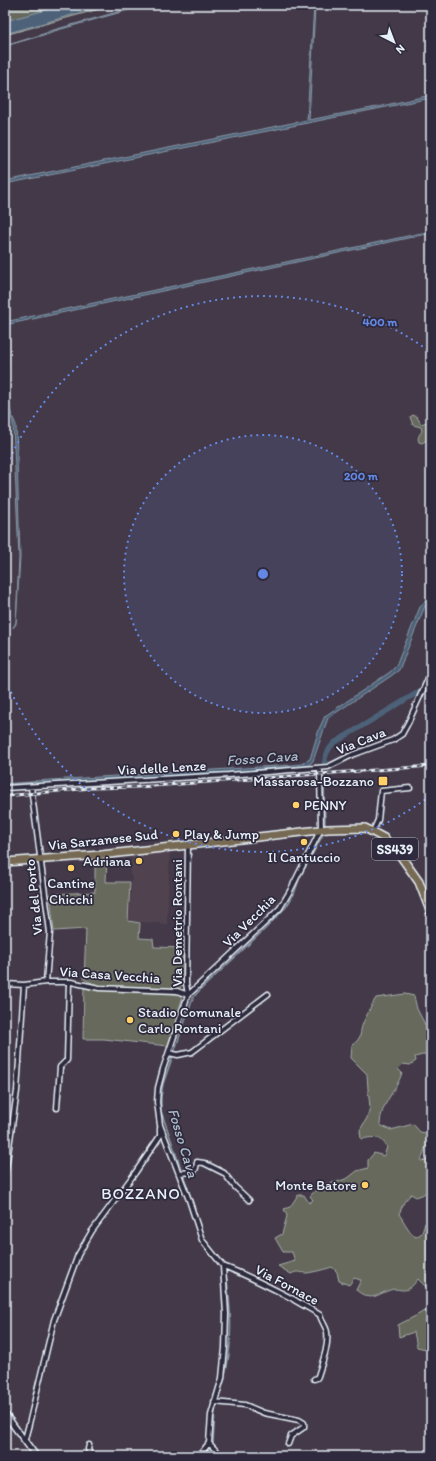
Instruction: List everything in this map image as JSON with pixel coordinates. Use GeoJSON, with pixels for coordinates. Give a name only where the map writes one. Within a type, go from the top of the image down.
{"type":"FeatureCollection","features":[{"type":"Feature","properties":{"kind":"main road","name":"SS439"},"geometry":{"type":"LineString","coordinates":[[324,829],[366,828],[374,831],[384,838],[419,882],[431,913]]}},
{"type":"Feature","properties":{"kind":"main road","name":"Via Sarzanese Sud"},"geometry":{"type":"LineString","coordinates":[[5,862],[40,860],[188,845],[324,829]]}},
{"type":"Feature","properties":{"kind":"street","name":"Via Cava"},"geometry":{"type":"LineString","coordinates":[[320,768],[328,767],[352,755],[393,740],[402,734],[431,672]]}},
{"type":"Feature","properties":{"kind":"street","name":"Via delle Lenze"},"geometry":{"type":"LineString","coordinates":[[5,788],[229,775],[320,768]]}},
{"type":"Feature","properties":{"kind":"street"},"geometry":{"type":"LineString","coordinates":[[320,768],[324,829]]}},
{"type":"Feature","properties":{"kind":"street","name":"Via del Porto"},"geometry":{"type":"LineString","coordinates":[[31,787],[50,932],[46,982]]}},
{"type":"Feature","properties":{"kind":"street"},"geometry":{"type":"LineString","coordinates":[[374,831],[378,820],[381,791],[410,788]]}},
{"type":"Feature","properties":{"kind":"street","name":"Via Vecchia"},"geometry":{"type":"LineString","coordinates":[[188,995],[280,908],[324,829]]}},
{"type":"Feature","properties":{"kind":"street","name":"Via Demetrio Rontani"},"geometry":{"type":"LineString","coordinates":[[188,845],[186,983],[188,995],[172,1054],[158,1088],[157,1102],[160,1125],[182,1172],[202,1240],[224,1267]]}},
{"type":"Feature","properties":{"kind":"street","name":"Via Casa Vecchia"},"geometry":{"type":"LineString","coordinates":[[5,984],[24,985],[46,982],[69,982],[99,988],[178,991],[188,995]]}},
{"type":"Feature","properties":{"kind":"street"},"geometry":{"type":"LineString","coordinates":[[57,1108],[60,1067],[67,1060],[69,982]]}},
{"type":"Feature","properties":{"kind":"street"},"geometry":{"type":"LineString","coordinates":[[5,1175],[17,1091],[24,985]]}},
{"type":"Feature","properties":{"kind":"street"},"geometry":{"type":"LineString","coordinates":[[172,1054],[192,1052],[196,1050],[268,994]]}},
{"type":"Feature","properties":{"kind":"street"},"geometry":{"type":"LineString","coordinates":[[24,1439],[30,1424],[54,1320],[78,1255],[92,1231],[135,1173],[160,1136],[160,1125]]}},
{"type":"Feature","properties":{"kind":"street"},"geometry":{"type":"LineString","coordinates":[[182,1172],[194,1172],[197,1162],[204,1163],[224,1172],[235,1187],[249,1200]]}},
{"type":"Feature","properties":{"kind":"street"},"geometry":{"type":"LineString","coordinates":[[221,1456],[211,1445],[211,1415],[222,1378],[225,1348],[226,1314],[224,1267]]}},
{"type":"Feature","properties":{"kind":"street","name":"Via Fornace"},"geometry":{"type":"LineString","coordinates":[[224,1267],[274,1289],[320,1315],[327,1331],[327,1342],[318,1376],[314,1380]]}},
{"type":"Feature","properties":{"kind":"street"},"geometry":{"type":"LineString","coordinates":[[215,1402],[245,1405],[264,1413],[299,1420],[304,1423],[304,1427],[291,1436],[288,1444]]}},
{"type":"Feature","properties":{"kind":"street"},"geometry":{"type":"LineString","coordinates":[[5,1414],[36,1456]]}},
{"type":"Feature","properties":{"kind":"street"},"geometry":{"type":"LineString","coordinates":[[89,1445],[88,1449],[90,1456]]}},
{"type":"Feature","properties":{"kind":"street"},"geometry":{"type":"LineString","coordinates":[[199,1456],[211,1445]]}},
{"type":"Feature","properties":{"kind":"shaded area"},"geometry":{"type":"Polygon","coordinates":[[[170,849],[167,924],[129,921],[132,854],[170,849]]]}},
{"type":"Feature","properties":{"kind":"green space"},"geometry":{"type":"Polygon","coordinates":[[[5,5],[114,5],[5,35],[5,5]]]}},
{"type":"Feature","properties":{"kind":"green space"},"geometry":{"type":"Polygon","coordinates":[[[413,415],[417,417],[421,424],[427,422],[431,423],[431,440],[427,440],[422,443],[419,442],[418,439],[422,431],[421,427],[413,425],[410,417],[413,415]]]}},
{"type":"Feature","properties":{"kind":"green space"},"geometry":{"type":"Polygon","coordinates":[[[107,857],[106,882],[130,882],[128,921],[140,923],[139,938],[153,939],[154,947],[183,948],[183,985],[178,989],[100,987],[84,979],[86,929],[54,931],[50,894],[95,892],[95,858],[107,857]]]}},
{"type":"Feature","properties":{"kind":"green space","name":"Stadio Comunale Carlo Rontani"},"geometry":{"type":"Polygon","coordinates":[[[84,986],[100,990],[180,994],[182,999],[168,1046],[104,1039],[83,1039],[84,986]]]}},
{"type":"Feature","properties":{"kind":"green space"},"geometry":{"type":"Polygon","coordinates":[[[405,994],[414,996],[417,1009],[430,1034],[430,1053],[415,1057],[416,1061],[410,1065],[403,1064],[398,1069],[402,1073],[385,1104],[380,1125],[391,1130],[413,1124],[420,1132],[431,1134],[431,1145],[426,1146],[421,1161],[431,1159],[431,1189],[416,1197],[411,1194],[404,1202],[399,1214],[409,1230],[416,1237],[422,1233],[425,1223],[431,1221],[431,1292],[418,1279],[408,1289],[394,1289],[371,1297],[356,1290],[361,1280],[354,1278],[349,1285],[339,1281],[337,1272],[332,1267],[310,1273],[297,1272],[291,1274],[278,1266],[295,1261],[292,1252],[283,1252],[275,1238],[282,1234],[287,1216],[284,1209],[290,1207],[298,1195],[304,1195],[309,1203],[313,1200],[310,1196],[322,1184],[337,1182],[348,1178],[357,1171],[368,1168],[368,1160],[374,1153],[384,1156],[387,1147],[382,1140],[373,1137],[361,1139],[360,1130],[367,1118],[370,1107],[367,1074],[351,1058],[352,1045],[358,1040],[363,1023],[376,998],[405,994]]]}},
{"type":"Feature","properties":{"kind":"green space"},"geometry":{"type":"Polygon","coordinates":[[[431,1305],[431,1350],[429,1347],[426,1349],[417,1347],[414,1332],[399,1337],[398,1325],[421,1313],[431,1305]]]}},
{"type":"Feature","properties":{"kind":"water"},"geometry":{"type":"Polygon","coordinates":[[[65,5],[107,5],[5,34],[5,21],[65,5]]]}},
{"type":"Feature","properties":{"kind":"water"},"geometry":{"type":"Polygon","coordinates":[[[146,5],[5,46],[50,31],[146,5]]]}},
{"type":"Feature","properties":{"kind":"water"},"geometry":{"type":"Polygon","coordinates":[[[314,5],[309,120],[431,95],[431,98],[5,184],[5,181],[307,120],[314,5]]]}},
{"type":"Feature","properties":{"kind":"water"},"geometry":{"type":"Polygon","coordinates":[[[431,231],[431,233],[5,325],[5,322],[431,231]]]}},
{"type":"Feature","properties":{"kind":"water"},"geometry":{"type":"Polygon","coordinates":[[[5,340],[9,361],[6,371],[5,340]]]}},
{"type":"Feature","properties":{"kind":"water"},"geometry":{"type":"Polygon","coordinates":[[[5,374],[11,413],[16,425],[20,557],[16,624],[13,628],[16,622],[19,557],[13,422],[9,413],[7,402],[5,374]]]}},
{"type":"Feature","properties":{"kind":"water"},"geometry":{"type":"Polygon","coordinates":[[[431,601],[431,604],[425,606],[399,670],[328,718],[313,761],[309,765],[298,768],[35,784],[35,781],[301,764],[310,759],[319,729],[325,716],[390,672],[396,666],[420,607],[424,602],[431,601]]]}},
{"type":"Feature","properties":{"kind":"waterway"},"geometry":{"type":"LineString","coordinates":[[324,764],[327,753],[334,743],[420,691]]}},
{"type":"Feature","properties":{"kind":"waterway","name":"Fosso Cava"},"geometry":{"type":"LineString","coordinates":[[324,778],[325,827]]}},
{"type":"Feature","properties":{"kind":"waterway","name":"Fosso Cava"},"geometry":{"type":"LineString","coordinates":[[5,784],[35,782]]}},
{"type":"Feature","properties":{"kind":"waterway","name":"Fosso Cava"},"geometry":{"type":"LineString","coordinates":[[198,1223],[194,1206],[161,1111],[163,1084],[193,998],[286,907],[294,894],[300,877],[325,831]]}},
{"type":"Feature","properties":{"kind":"waterway","name":"Fosso Cava"},"geometry":{"type":"LineString","coordinates":[[200,1228],[205,1240],[216,1254]]}},
{"type":"Feature","properties":{"kind":"waterway","name":"Fosso Cava"},"geometry":{"type":"LineString","coordinates":[[224,1378],[230,1338],[229,1295],[225,1269]]}},
{"type":"Feature","properties":{"kind":"waterway","name":"Fosso Cava"},"geometry":{"type":"LineString","coordinates":[[204,1456],[213,1444],[215,1409]]}},
{"type":"Feature","properties":{"kind":"railway"},"geometry":{"type":"LineString","coordinates":[[5,796],[91,788],[138,787],[431,766]]}},
{"type":"Feature","properties":{"kind":"place","name":"Massarosa-Bozzano"},"geometry":{"type":"Point","coordinates":[383,781]}},
{"type":"Feature","properties":{"kind":"place","name":"PENNY"},"geometry":{"type":"Point","coordinates":[296,805]}},
{"type":"Feature","properties":{"kind":"place","name":"Play & Jump"},"geometry":{"type":"Point","coordinates":[176,834]}},
{"type":"Feature","properties":{"kind":"place","name":"Il Cantuccio"},"geometry":{"type":"Point","coordinates":[304,842]}},
{"type":"Feature","properties":{"kind":"place","name":"Adriana"},"geometry":{"type":"Point","coordinates":[139,861]}},
{"type":"Feature","properties":{"kind":"place","name":"Cantine Chicchi"},"geometry":{"type":"Point","coordinates":[71,868]}},
{"type":"Feature","properties":{"kind":"place","name":"Stadio Comunale Carlo Rontani"},"geometry":{"type":"Point","coordinates":[130,1020]}},
{"type":"Feature","properties":{"kind":"place","name":"Monte Batore"},"geometry":{"type":"Point","coordinates":[365,1185]}},
{"type":"Feature","properties":{"kind":"district","name":"BOZZANO"},"geometry":{"type":"Point","coordinates":[141,1193]}}]}
